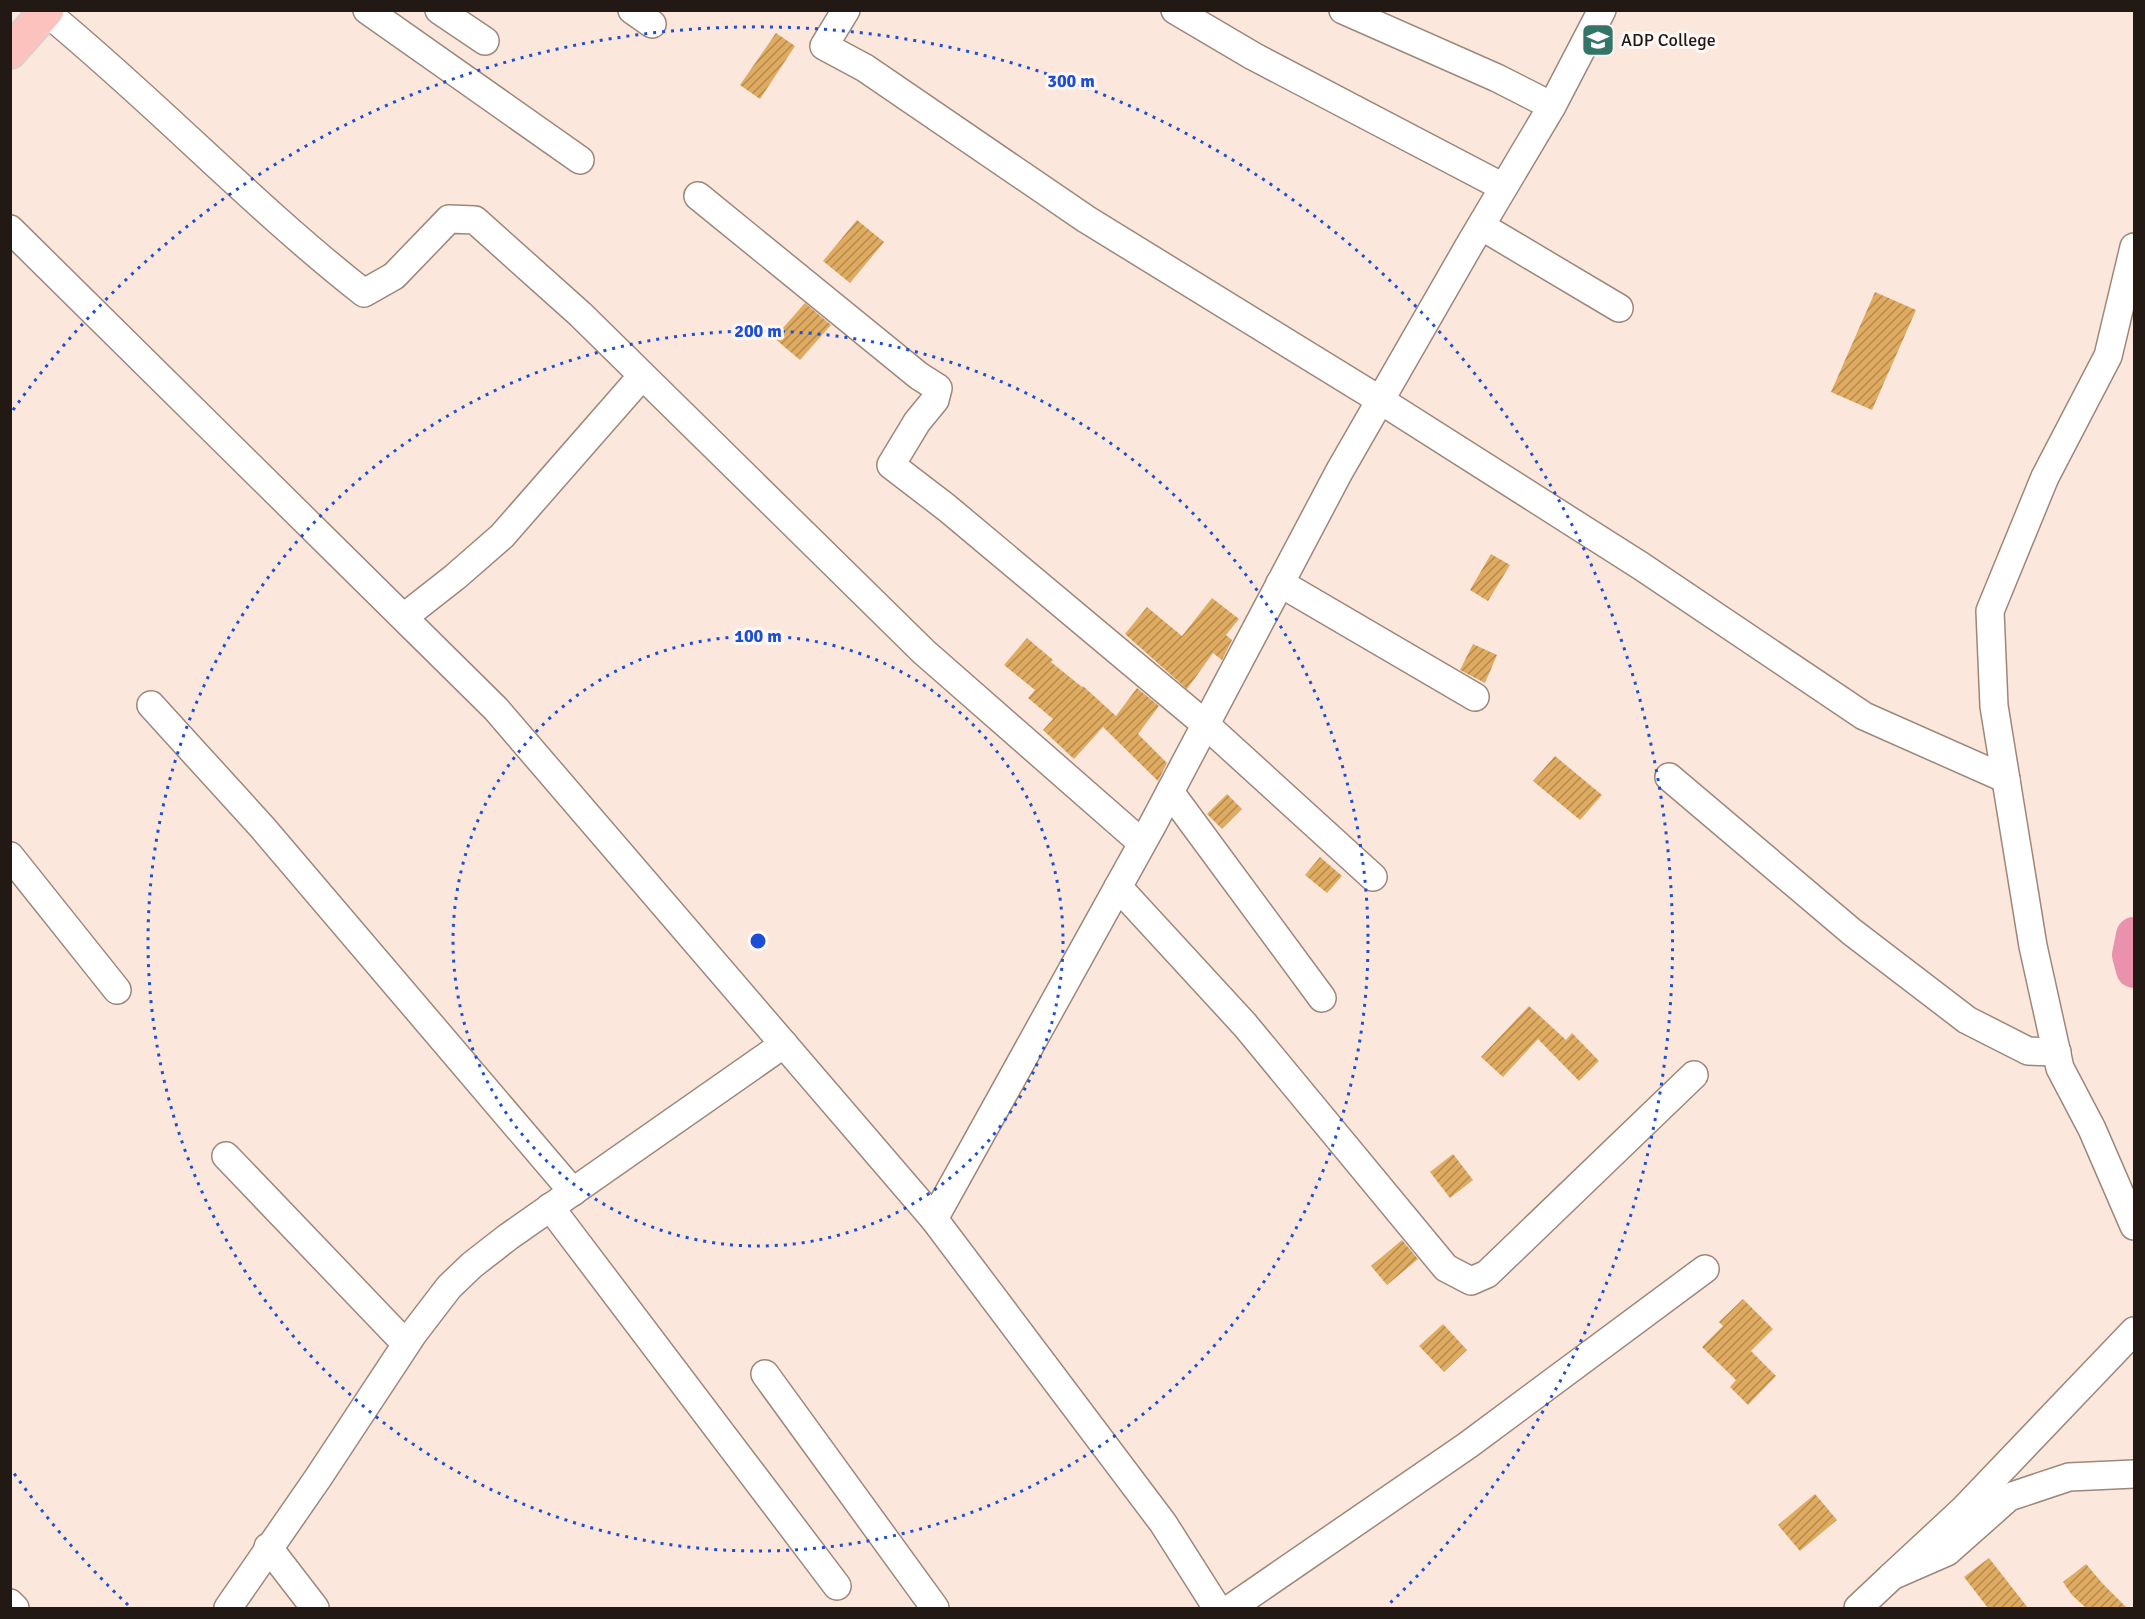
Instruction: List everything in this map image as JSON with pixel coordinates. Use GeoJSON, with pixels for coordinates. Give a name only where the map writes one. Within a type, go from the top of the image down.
{"type":"FeatureCollection","features":[{"type":"Feature","properties":{"kind":"main road"},"geometry":{"type":"LineString","coordinates":[[10,52],[47,11]]}},
{"type":"Feature","properties":{"kind":"street"},"geometry":{"type":"LineString","coordinates":[[367,10],[580,160]]}},
{"type":"Feature","properties":{"kind":"street"},"geometry":{"type":"LineString","coordinates":[[439,10],[485,41]]}},
{"type":"Feature","properties":{"kind":"street"},"geometry":{"type":"LineString","coordinates":[[846,10],[824,46],[865,68],[1086,219],[1380,400],[1641,566],[1864,716],[2006,779]]}},
{"type":"Feature","properties":{"kind":"street"},"geometry":{"type":"LineString","coordinates":[[1175,10],[1253,56],[1503,187]]}},
{"type":"Feature","properties":{"kind":"street"},"geometry":{"type":"LineString","coordinates":[[1343,10],[1497,78],[1552,106]]}},
{"type":"Feature","properties":{"kind":"street"},"geometry":{"type":"LineString","coordinates":[[47,11],[93,50],[322,260],[364,293],[394,276],[449,219],[475,220],[580,314],[924,652],[1142,843]]}},
{"type":"Feature","properties":{"kind":"street"},"geometry":{"type":"LineString","coordinates":[[934,1219],[1170,792],[1338,472],[1552,106],[1601,11]]}},
{"type":"Feature","properties":{"kind":"street"},"geometry":{"type":"LineString","coordinates":[[698,196],[919,376],[938,388],[935,400],[917,422],[891,465],[947,508],[1205,724],[1373,877]]}},
{"type":"Feature","properties":{"kind":"street"},"geometry":{"type":"LineString","coordinates":[[1480,226],[1619,309]]}},
{"type":"Feature","properties":{"kind":"street"},"geometry":{"type":"LineString","coordinates":[[10,229],[496,709],[934,1219],[1163,1523],[1217,1608]]}},
{"type":"Feature","properties":{"kind":"street"},"geometry":{"type":"LineString","coordinates":[[2134,247],[2108,356],[2045,477],[1990,610],[1994,706],[2033,946],[2060,1068],[2092,1129],[2134,1226]]}},
{"type":"Feature","properties":{"kind":"street"},"geometry":{"type":"LineString","coordinates":[[404,617],[456,577],[502,536],[642,375]]}},
{"type":"Feature","properties":{"kind":"street"},"geometry":{"type":"LineString","coordinates":[[1280,583],[1475,697]]}},
{"type":"Feature","properties":{"kind":"street"},"geometry":{"type":"LineString","coordinates":[[151,705],[262,827],[573,1192]]}},
{"type":"Feature","properties":{"kind":"street"},"geometry":{"type":"LineString","coordinates":[[1668,777],[1852,932],[1967,1020],[2028,1051],[2057,1052]]}},
{"type":"Feature","properties":{"kind":"street"},"geometry":{"type":"LineString","coordinates":[[1170,792],[1322,998]]}},
{"type":"Feature","properties":{"kind":"street"},"geometry":{"type":"LineString","coordinates":[[10,856],[117,990]]}},
{"type":"Feature","properties":{"kind":"street"},"geometry":{"type":"LineString","coordinates":[[1118,887],[1245,1025],[1446,1268],[1471,1281],[1488,1274],[1694,1076]]}},
{"type":"Feature","properties":{"kind":"street"},"geometry":{"type":"LineString","coordinates":[[228,1608],[268,1547],[318,1478],[406,1344],[449,1287],[472,1265],[550,1207],[784,1044]]}},
{"type":"Feature","properties":{"kind":"street"},"geometry":{"type":"LineString","coordinates":[[226,1156],[406,1344]]}},
{"type":"Feature","properties":{"kind":"street"},"geometry":{"type":"LineString","coordinates":[[550,1207],[837,1586]]}},
{"type":"Feature","properties":{"kind":"street"},"geometry":{"type":"LineString","coordinates":[[1231,1608],[1468,1445],[1705,1269]]}},
{"type":"Feature","properties":{"kind":"street"},"geometry":{"type":"LineString","coordinates":[[1858,1608],[1963,1510],[2134,1331]]}},
{"type":"Feature","properties":{"kind":"street"},"geometry":{"type":"LineString","coordinates":[[765,1374],[935,1608]]}},
{"type":"Feature","properties":{"kind":"street"},"geometry":{"type":"LineString","coordinates":[[1892,1576],[1947,1552],[2009,1497],[2069,1477],[2134,1474]]}},
{"type":"Feature","properties":{"kind":"street"},"geometry":{"type":"LineString","coordinates":[[268,1547],[315,1608]]}},
{"type":"Feature","properties":{"kind":"street"},"geometry":{"type":"LineString","coordinates":[[10,1603],[15,1608]]}},
{"type":"Feature","properties":{"kind":"building"},"geometry":{"type":"Polygon","coordinates":[[[776,33],[795,46],[760,99],[740,85],[776,33]]]}},
{"type":"Feature","properties":{"kind":"building"},"geometry":{"type":"Polygon","coordinates":[[[857,220],[884,242],[850,283],[823,261],[857,220]]]}},
{"type":"Feature","properties":{"kind":"building"},"geometry":{"type":"Polygon","coordinates":[[[1875,292],[1916,310],[1872,410],[1831,392],[1875,292]]]}},
{"type":"Feature","properties":{"kind":"building"},"geometry":{"type":"Polygon","coordinates":[[[805,303],[831,325],[800,360],[774,338],[805,303]]]}},
{"type":"Feature","properties":{"kind":"building"},"geometry":{"type":"Polygon","coordinates":[[[1491,554],[1510,565],[1488,601],[1470,590],[1491,554]]]}},
{"type":"Feature","properties":{"kind":"building"},"geometry":{"type":"Polygon","coordinates":[[[1212,598],[1239,619],[1226,635],[1232,640],[1222,660],[1213,653],[1187,689],[1125,634],[1147,607],[1182,636],[1212,598]]]}},
{"type":"Feature","properties":{"kind":"building"},"geometry":{"type":"Polygon","coordinates":[[[1027,638],[1053,660],[1051,662],[1083,686],[1116,716],[1137,688],[1159,706],[1138,734],[1167,763],[1158,781],[1103,727],[1074,759],[1043,730],[1053,719],[1028,698],[1035,690],[1004,665],[1027,638]]]}},
{"type":"Feature","properties":{"kind":"building"},"geometry":{"type":"Polygon","coordinates":[[[1473,644],[1497,655],[1485,683],[1460,670],[1473,644]]]}},
{"type":"Feature","properties":{"kind":"building"},"geometry":{"type":"Polygon","coordinates":[[[1555,756],[1602,795],[1580,820],[1533,781],[1555,756]]]}},
{"type":"Feature","properties":{"kind":"building"},"geometry":{"type":"Polygon","coordinates":[[[1227,794],[1242,809],[1222,829],[1207,814],[1227,794]]]}},
{"type":"Feature","properties":{"kind":"building"},"geometry":{"type":"Polygon","coordinates":[[[1320,857],[1342,876],[1327,893],[1305,875],[1320,857]]]}},
{"type":"Feature","properties":{"kind":"building"},"geometry":{"type":"Polygon","coordinates":[[[1529,1006],[1566,1040],[1572,1033],[1599,1061],[1579,1081],[1538,1039],[1503,1077],[1481,1057],[1529,1006]]]}},
{"type":"Feature","properties":{"kind":"building"},"geometry":{"type":"Polygon","coordinates":[[[1453,1154],[1473,1180],[1450,1198],[1430,1172],[1453,1154]]]}},
{"type":"Feature","properties":{"kind":"building"},"geometry":{"type":"Polygon","coordinates":[[[1402,1240],[1418,1259],[1387,1285],[1371,1266],[1402,1240]]]}},
{"type":"Feature","properties":{"kind":"building"},"geometry":{"type":"Polygon","coordinates":[[[1743,1299],[1773,1329],[1751,1351],[1776,1376],[1748,1405],[1730,1387],[1736,1380],[1702,1347],[1723,1326],[1719,1322],[1743,1299]]]}},
{"type":"Feature","properties":{"kind":"building"},"geometry":{"type":"Polygon","coordinates":[[[1443,1324],[1467,1350],[1444,1372],[1419,1346],[1443,1324]]]}},
{"type":"Feature","properties":{"kind":"building"},"geometry":{"type":"Polygon","coordinates":[[[1815,1494],[1837,1520],[1800,1551],[1778,1525],[1815,1494]]]}},
{"type":"Feature","properties":{"kind":"building"},"geometry":{"type":"Polygon","coordinates":[[[1989,1558],[2028,1608],[1988,1608],[1964,1577],[1989,1558]]]}},
{"type":"Feature","properties":{"kind":"building"},"geometry":{"type":"Polygon","coordinates":[[[2086,1564],[2127,1608],[2086,1608],[2072,1595],[2063,1582],[2086,1564]]]}},
{"type":"Feature","properties":{"kind":"waterway"},"geometry":{"type":"LineString","coordinates":[[2134,935],[2130,955],[2134,970]]}},
{"type":"Feature","properties":{"kind":"place","name":"ADP College"},"geometry":{"type":"Point","coordinates":[1598,40]}}]}
